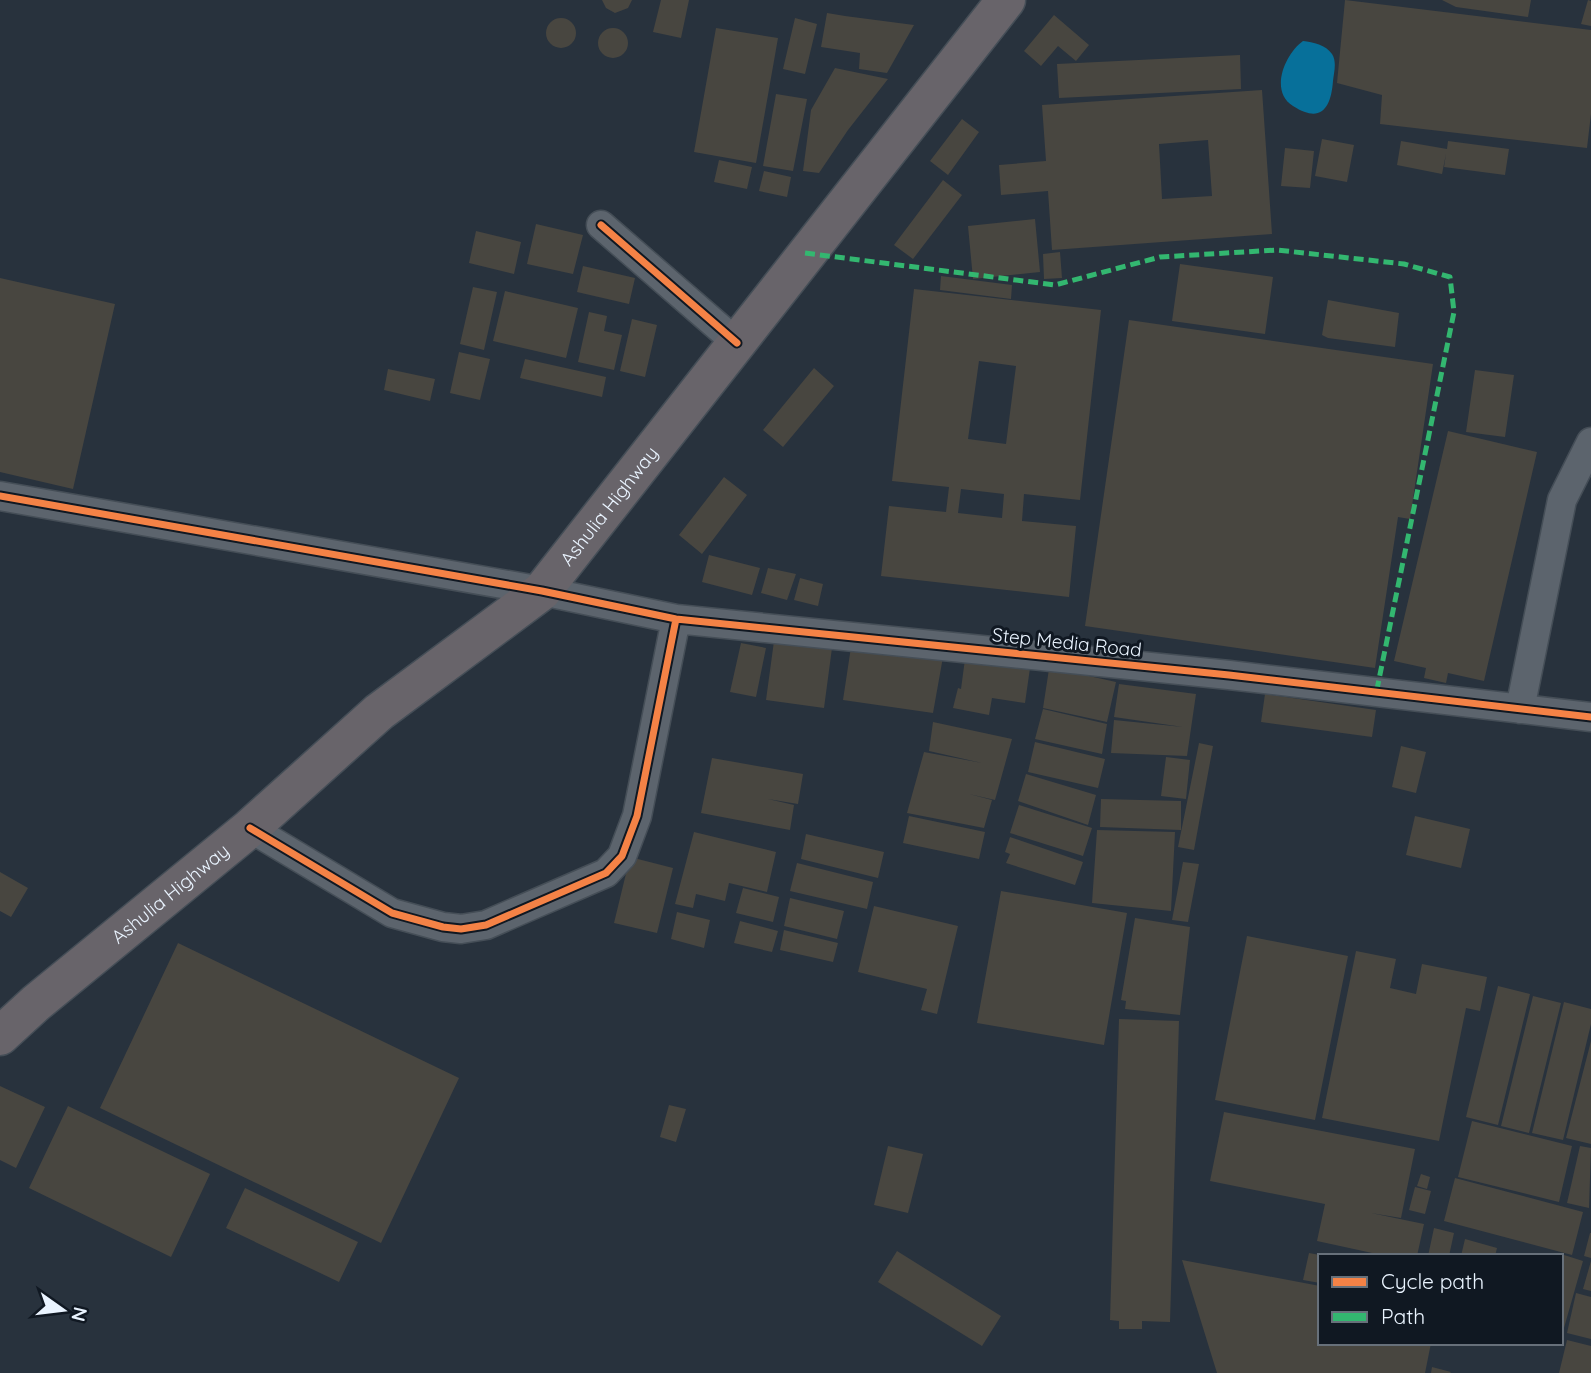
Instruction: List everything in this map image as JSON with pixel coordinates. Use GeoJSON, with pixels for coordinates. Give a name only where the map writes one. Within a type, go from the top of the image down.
{"type":"FeatureCollection","features":[{"type":"Feature","properties":{"kind":"highway","name":"Ashulia Highway"},"geometry":{"type":"LineString","coordinates":[[0,1037],[36,1003],[250,828],[379,712],[542,591],[1006,0]]}},
{"type":"Feature","properties":{"kind":"street"},"geometry":{"type":"LineString","coordinates":[[601,225],[737,343]]}},
{"type":"Feature","properties":{"kind":"street"},"geometry":{"type":"LineString","coordinates":[[1520,709],[1562,500],[1591,442]]}},
{"type":"Feature","properties":{"kind":"street","name":"Step Media Road"},"geometry":{"type":"LineString","coordinates":[[0,496],[542,591],[676,618],[1228,675],[1591,717]]}},
{"type":"Feature","properties":{"kind":"street"},"geometry":{"type":"LineString","coordinates":[[250,828],[392,913],[443,927],[461,929],[486,925],[606,873],[622,856],[636,816],[676,618]]}},
{"type":"Feature","properties":{"kind":"water"},"geometry":{"type":"Polygon","coordinates":[[[1303,41],[1326,48],[1334,60],[1330,99],[1327,106],[1317,113],[1293,106],[1282,91],[1282,73],[1286,63],[1303,41]]]}},
{"type":"Feature","properties":{"kind":"building"},"geometry":{"type":"Polygon","coordinates":[[[602,0],[632,0],[628,8],[615,13],[606,8],[602,0]]]}},
{"type":"Feature","properties":{"kind":"building"},"geometry":{"type":"Polygon","coordinates":[[[661,0],[689,0],[681,38],[653,32],[661,0]]]}},
{"type":"Feature","properties":{"kind":"building"},"geometry":{"type":"Polygon","coordinates":[[[1345,0],[1591,30],[1591,114],[1587,148],[1380,124],[1382,95],[1337,83],[1345,0]]]}},
{"type":"Feature","properties":{"kind":"building"},"geometry":{"type":"Polygon","coordinates":[[[1442,0],[1531,0],[1528,17],[1456,7],[1442,0]]]}},
{"type":"Feature","properties":{"kind":"building"},"geometry":{"type":"Polygon","coordinates":[[[1588,0],[1591,1],[1591,26],[1581,24],[1588,0]]]}},
{"type":"Feature","properties":{"kind":"building"},"geometry":{"type":"Polygon","coordinates":[[[827,13],[914,25],[887,73],[859,69],[860,53],[821,47],[827,13]]]}},
{"type":"Feature","properties":{"kind":"building"},"geometry":{"type":"Polygon","coordinates":[[[1054,15],[1089,45],[1076,61],[1058,46],[1041,66],[1024,51],[1054,15]]]}},
{"type":"Feature","properties":{"kind":"building"},"geometry":{"type":"Polygon","coordinates":[[[561,18],[572,22],[576,33],[572,44],[561,48],[550,44],[546,33],[550,22],[561,18]]]}},
{"type":"Feature","properties":{"kind":"building"},"geometry":{"type":"Polygon","coordinates":[[[795,18],[817,24],[805,74],[783,69],[795,18]]]}},
{"type":"Feature","properties":{"kind":"building"},"geometry":{"type":"Polygon","coordinates":[[[613,28],[624,32],[628,43],[624,54],[613,58],[602,54],[598,43],[602,32],[613,28]]]}},
{"type":"Feature","properties":{"kind":"building"},"geometry":{"type":"Polygon","coordinates":[[[716,28],[778,38],[756,163],[694,152],[716,28]]]}},
{"type":"Feature","properties":{"kind":"building"},"geometry":{"type":"Polygon","coordinates":[[[1240,55],[1241,89],[1059,98],[1057,64],[1240,55]]]}},
{"type":"Feature","properties":{"kind":"building"},"geometry":{"type":"Polygon","coordinates":[[[835,68],[888,79],[819,173],[803,171],[811,110],[835,68]]]}},
{"type":"Feature","properties":{"kind":"building"},"geometry":{"type":"Polygon","coordinates":[[[1262,90],[1272,234],[1052,250],[1048,191],[1001,195],[999,165],[1046,161],[1042,105],[1262,90]],[[1208,140],[1159,144],[1162,199],[1212,196],[1208,140]]]}},
{"type":"Feature","properties":{"kind":"building"},"geometry":{"type":"Polygon","coordinates":[[[776,94],[807,99],[793,171],[763,166],[776,94]]]}},
{"type":"Feature","properties":{"kind":"building"},"geometry":{"type":"Polygon","coordinates":[[[962,119],[979,132],[948,175],[930,161],[962,119]]]}},
{"type":"Feature","properties":{"kind":"building"},"geometry":{"type":"Polygon","coordinates":[[[1322,139],[1354,145],[1347,182],[1315,176],[1322,139]]]}},
{"type":"Feature","properties":{"kind":"building"},"geometry":{"type":"Polygon","coordinates":[[[1401,141],[1447,149],[1448,141],[1509,149],[1505,175],[1444,167],[1446,154],[1442,174],[1397,165],[1401,141]]]}},
{"type":"Feature","properties":{"kind":"building"},"geometry":{"type":"Polygon","coordinates":[[[1285,148],[1314,151],[1310,188],[1281,186],[1285,148]]]}},
{"type":"Feature","properties":{"kind":"building"},"geometry":{"type":"Polygon","coordinates":[[[719,160],[752,167],[747,189],[714,182],[719,160]]]}},
{"type":"Feature","properties":{"kind":"building"},"geometry":{"type":"Polygon","coordinates":[[[764,171],[791,177],[787,197],[759,191],[764,171]]]}},
{"type":"Feature","properties":{"kind":"building"},"geometry":{"type":"Polygon","coordinates":[[[943,180],[962,195],[913,259],[894,245],[943,180]]]}},
{"type":"Feature","properties":{"kind":"building"},"geometry":{"type":"Polygon","coordinates":[[[1035,219],[1040,272],[973,279],[968,226],[1035,219]]]}},
{"type":"Feature","properties":{"kind":"building"},"geometry":{"type":"Polygon","coordinates":[[[536,224],[583,235],[573,274],[527,264],[536,224]]]}},
{"type":"Feature","properties":{"kind":"building"},"geometry":{"type":"Polygon","coordinates":[[[476,231],[521,242],[514,274],[469,263],[476,231]]]}},
{"type":"Feature","properties":{"kind":"building"},"geometry":{"type":"Polygon","coordinates":[[[1060,252],[1062,278],[1044,279],[1043,254],[1060,252]]]}},
{"type":"Feature","properties":{"kind":"building"},"geometry":{"type":"Polygon","coordinates":[[[1180,264],[1273,277],[1265,334],[1172,321],[1180,264]]]}},
{"type":"Feature","properties":{"kind":"building"},"geometry":{"type":"Polygon","coordinates":[[[583,266],[635,278],[629,304],[577,292],[583,266]]]}},
{"type":"Feature","properties":{"kind":"building"},"geometry":{"type":"Polygon","coordinates":[[[941,276],[1012,285],[1011,299],[940,290],[941,276]]]}},
{"type":"Feature","properties":{"kind":"building"},"geometry":{"type":"Polygon","coordinates":[[[0,278],[115,304],[73,489],[0,472],[0,278]]]}},
{"type":"Feature","properties":{"kind":"building"},"geometry":{"type":"Polygon","coordinates":[[[473,287],[497,292],[484,350],[460,344],[473,287]]]}},
{"type":"Feature","properties":{"kind":"building"},"geometry":{"type":"Polygon","coordinates":[[[914,289],[1101,310],[1080,500],[1024,494],[1022,521],[1076,526],[1069,597],[881,576],[889,506],[946,512],[949,487],[892,481],[914,289]],[[979,361],[968,439],[1006,444],[1016,366],[979,361]],[[961,489],[958,513],[1002,518],[1004,494],[961,489]]]}},
{"type":"Feature","properties":{"kind":"building"},"geometry":{"type":"Polygon","coordinates":[[[505,291],[578,308],[566,358],[493,341],[505,291]]]}},
{"type":"Feature","properties":{"kind":"building"},"geometry":{"type":"Polygon","coordinates":[[[1328,300],[1399,313],[1395,347],[1322,335],[1328,300]]]}},
{"type":"Feature","properties":{"kind":"building"},"geometry":{"type":"Polygon","coordinates":[[[589,312],[607,316],[604,331],[622,335],[614,370],[578,362],[589,312]]]}},
{"type":"Feature","properties":{"kind":"building"},"geometry":{"type":"Polygon","coordinates":[[[632,319],[657,325],[645,377],[620,371],[632,319]]]}},
{"type":"Feature","properties":{"kind":"building"},"geometry":{"type":"Polygon","coordinates":[[[1129,320],[1433,364],[1410,519],[1398,517],[1375,668],[1085,626],[1129,320]]]}},
{"type":"Feature","properties":{"kind":"building"},"geometry":{"type":"Polygon","coordinates":[[[459,352],[490,359],[480,400],[450,393],[459,352]]]}},
{"type":"Feature","properties":{"kind":"building"},"geometry":{"type":"Polygon","coordinates":[[[525,359],[606,377],[602,397],[520,378],[525,359]]]}},
{"type":"Feature","properties":{"kind":"building"},"geometry":{"type":"Polygon","coordinates":[[[814,368],[834,386],[783,447],[763,430],[814,368]]]}},
{"type":"Feature","properties":{"kind":"building"},"geometry":{"type":"Polygon","coordinates":[[[388,369],[435,379],[430,401],[384,390],[388,369]]]}},
{"type":"Feature","properties":{"kind":"building"},"geometry":{"type":"Polygon","coordinates":[[[1475,370],[1514,375],[1505,437],[1466,432],[1475,370]]]}},
{"type":"Feature","properties":{"kind":"building"},"geometry":{"type":"Polygon","coordinates":[[[1448,431],[1537,452],[1484,681],[1448,673],[1446,683],[1424,678],[1426,668],[1394,661],[1448,431]]]}},
{"type":"Feature","properties":{"kind":"building"},"geometry":{"type":"Polygon","coordinates":[[[724,477],[747,495],[702,554],[679,535],[724,477]]]}},
{"type":"Feature","properties":{"kind":"building"},"geometry":{"type":"Polygon","coordinates":[[[709,555],[760,568],[752,595],[702,582],[709,555]]]}},
{"type":"Feature","properties":{"kind":"building"},"geometry":{"type":"Polygon","coordinates":[[[768,568],[796,574],[787,600],[761,593],[768,568]]]}},
{"type":"Feature","properties":{"kind":"building"},"geometry":{"type":"Polygon","coordinates":[[[800,578],[823,584],[818,606],[794,600],[800,578]]]}},
{"type":"Feature","properties":{"kind":"building"},"geometry":{"type":"Polygon","coordinates":[[[774,641],[832,648],[824,708],[766,700],[774,641]]]}},
{"type":"Feature","properties":{"kind":"building"},"geometry":{"type":"Polygon","coordinates":[[[741,643],[766,648],[756,697],[730,692],[741,643]]]}},
{"type":"Feature","properties":{"kind":"building"},"geometry":{"type":"Polygon","coordinates":[[[851,647],[943,657],[933,713],[843,700],[851,647]]]}},
{"type":"Feature","properties":{"kind":"building"},"geometry":{"type":"Polygon","coordinates":[[[965,659],[1030,668],[1025,703],[992,698],[989,715],[953,708],[958,688],[961,689],[965,659]]]}},
{"type":"Feature","properties":{"kind":"building"},"geometry":{"type":"Polygon","coordinates":[[[1049,669],[1116,682],[1107,722],[1043,708],[1049,669]]]}},
{"type":"Feature","properties":{"kind":"building"},"geometry":{"type":"Polygon","coordinates":[[[1119,684],[1196,694],[1187,756],[1111,753],[1114,720],[1183,727],[1114,717],[1119,684]]]}},
{"type":"Feature","properties":{"kind":"building"},"geometry":{"type":"Polygon","coordinates":[[[1265,694],[1376,710],[1372,737],[1261,722],[1265,694]]]}},
{"type":"Feature","properties":{"kind":"building"},"geometry":{"type":"Polygon","coordinates":[[[1043,709],[1107,724],[1102,754],[1035,739],[1043,709]]]}},
{"type":"Feature","properties":{"kind":"building"},"geometry":{"type":"Polygon","coordinates":[[[933,722],[1012,739],[995,800],[969,794],[992,800],[984,828],[907,813],[924,752],[982,763],[929,751],[933,722]]]}},
{"type":"Feature","properties":{"kind":"building"},"geometry":{"type":"Polygon","coordinates":[[[1035,742],[1105,759],[1098,788],[1028,772],[1035,742]]]}},
{"type":"Feature","properties":{"kind":"building"},"geometry":{"type":"Polygon","coordinates":[[[1199,743],[1213,746],[1194,850],[1178,847],[1199,743]]]}},
{"type":"Feature","properties":{"kind":"building"},"geometry":{"type":"Polygon","coordinates":[[[1401,746],[1426,752],[1416,793],[1392,787],[1401,746]]]}},
{"type":"Feature","properties":{"kind":"building"},"geometry":{"type":"Polygon","coordinates":[[[1166,757],[1190,760],[1186,799],[1161,796],[1166,757]]]}},
{"type":"Feature","properties":{"kind":"building"},"geometry":{"type":"Polygon","coordinates":[[[712,758],[803,774],[798,804],[768,799],[794,805],[790,830],[701,813],[712,758]]]}},
{"type":"Feature","properties":{"kind":"building"},"geometry":{"type":"Polygon","coordinates":[[[1026,774],[1096,795],[1088,825],[1018,801],[1026,774]]]}},
{"type":"Feature","properties":{"kind":"building"},"geometry":{"type":"Polygon","coordinates":[[[1101,799],[1181,801],[1181,830],[1100,827],[1101,799]]]}},
{"type":"Feature","properties":{"kind":"building"},"geometry":{"type":"Polygon","coordinates":[[[1019,805],[1092,828],[1083,856],[1010,833],[1019,805]]]}},
{"type":"Feature","properties":{"kind":"building"},"geometry":{"type":"Polygon","coordinates":[[[909,816],[985,832],[979,859],[903,843],[909,816]]]}},
{"type":"Feature","properties":{"kind":"building"},"geometry":{"type":"Polygon","coordinates":[[[1415,816],[1470,829],[1461,868],[1406,855],[1415,816]]]}},
{"type":"Feature","properties":{"kind":"building"},"geometry":{"type":"Polygon","coordinates":[[[1097,830],[1175,832],[1171,911],[1092,903],[1097,830]]]}},
{"type":"Feature","properties":{"kind":"building"},"geometry":{"type":"Polygon","coordinates":[[[694,832],[776,852],[767,892],[729,883],[725,901],[696,894],[693,908],[675,904],[694,832]]]}},
{"type":"Feature","properties":{"kind":"building"},"geometry":{"type":"Polygon","coordinates":[[[806,834],[884,852],[878,878],[801,859],[806,834]]]}},
{"type":"Feature","properties":{"kind":"building"},"geometry":{"type":"Polygon","coordinates":[[[1010,837],[1083,862],[1075,885],[1006,863],[1010,854],[1005,852],[1010,837]]]}},
{"type":"Feature","properties":{"kind":"building"},"geometry":{"type":"Polygon","coordinates":[[[630,857],[673,868],[657,933],[614,923],[630,857]]]}},
{"type":"Feature","properties":{"kind":"building"},"geometry":{"type":"Polygon","coordinates":[[[1183,862],[1199,864],[1188,922],[1172,920],[1183,862]]]}},
{"type":"Feature","properties":{"kind":"building"},"geometry":{"type":"Polygon","coordinates":[[[797,863],[873,882],[867,909],[790,891],[797,863]]]}},
{"type":"Feature","properties":{"kind":"building"},"geometry":{"type":"Polygon","coordinates":[[[0,872],[28,888],[11,917],[0,911],[0,872]]]}},
{"type":"Feature","properties":{"kind":"building"},"geometry":{"type":"Polygon","coordinates":[[[743,888],[779,897],[773,922],[736,913],[743,888]]]}},
{"type":"Feature","properties":{"kind":"building"},"geometry":{"type":"Polygon","coordinates":[[[1001,891],[1127,913],[1104,1045],[977,1023],[1001,891]]]}},
{"type":"Feature","properties":{"kind":"building"},"geometry":{"type":"Polygon","coordinates":[[[790,898],[844,911],[837,939],[784,926],[790,898]]]}},
{"type":"Feature","properties":{"kind":"building"},"geometry":{"type":"Polygon","coordinates":[[[874,906],[958,926],[937,1014],[921,1010],[927,989],[858,972],[874,906]]]}},
{"type":"Feature","properties":{"kind":"building"},"geometry":{"type":"Polygon","coordinates":[[[677,912],[710,920],[704,948],[671,939],[677,912]]]}},
{"type":"Feature","properties":{"kind":"building"},"geometry":{"type":"Polygon","coordinates":[[[1135,918],[1190,927],[1180,1015],[1125,1009],[1126,1001],[1121,1000],[1135,918]]]}},
{"type":"Feature","properties":{"kind":"building"},"geometry":{"type":"Polygon","coordinates":[[[740,921],[778,931],[772,952],[734,943],[740,921]]]}},
{"type":"Feature","properties":{"kind":"building"},"geometry":{"type":"Polygon","coordinates":[[[784,930],[838,943],[833,962],[780,950],[784,930]]]}},
{"type":"Feature","properties":{"kind":"building"},"geometry":{"type":"Polygon","coordinates":[[[1247,936],[1348,956],[1315,1120],[1215,1100],[1247,936]]]}},
{"type":"Feature","properties":{"kind":"building"},"geometry":{"type":"Polygon","coordinates":[[[178,943],[459,1078],[381,1243],[100,1108],[178,943]]]}},
{"type":"Feature","properties":{"kind":"building"},"geometry":{"type":"Polygon","coordinates":[[[1356,951],[1396,959],[1390,988],[1416,994],[1422,964],[1487,977],[1480,1011],[1466,1008],[1439,1141],[1322,1118],[1356,951]]]}},
{"type":"Feature","properties":{"kind":"building"},"geometry":{"type":"Polygon","coordinates":[[[1498,986],[1530,994],[1498,1125],[1466,1117],[1498,986]]]}},
{"type":"Feature","properties":{"kind":"building"},"geometry":{"type":"Polygon","coordinates":[[[1533,996],[1561,1003],[1529,1133],[1501,1126],[1533,996]]]}},
{"type":"Feature","properties":{"kind":"building"},"geometry":{"type":"Polygon","coordinates":[[[1564,1002],[1591,1009],[1591,1024],[1563,1140],[1532,1133],[1564,1002]]]}},
{"type":"Feature","properties":{"kind":"building"},"geometry":{"type":"Polygon","coordinates":[[[1119,1019],[1179,1021],[1170,1322],[1142,1321],[1142,1329],[1119,1329],[1119,1321],[1110,1320],[1119,1019]]]}},
{"type":"Feature","properties":{"kind":"building"},"geometry":{"type":"Polygon","coordinates":[[[1591,1041],[1591,1144],[1566,1138],[1591,1041]]]}},
{"type":"Feature","properties":{"kind":"building"},"geometry":{"type":"Polygon","coordinates":[[[0,1086],[45,1107],[16,1168],[0,1160],[0,1086]]]}},
{"type":"Feature","properties":{"kind":"building"},"geometry":{"type":"Polygon","coordinates":[[[669,1105],[686,1109],[676,1142],[660,1137],[669,1105]]]}},
{"type":"Feature","properties":{"kind":"building"},"geometry":{"type":"Polygon","coordinates":[[[68,1106],[210,1174],[171,1257],[29,1188],[68,1106]]]}},
{"type":"Feature","properties":{"kind":"building"},"geometry":{"type":"Polygon","coordinates":[[[1224,1112],[1415,1149],[1401,1218],[1371,1213],[1424,1224],[1417,1254],[1377,1254],[1317,1241],[1325,1204],[1210,1181],[1224,1112]]]}},
{"type":"Feature","properties":{"kind":"building"},"geometry":{"type":"Polygon","coordinates":[[[1472,1121],[1572,1146],[1559,1202],[1458,1177],[1472,1121]]]}},
{"type":"Feature","properties":{"kind":"building"},"geometry":{"type":"Polygon","coordinates":[[[888,1146],[923,1154],[908,1213],[874,1205],[888,1146]]]}},
{"type":"Feature","properties":{"kind":"building"},"geometry":{"type":"Polygon","coordinates":[[[1580,1146],[1591,1148],[1589,1208],[1567,1203],[1580,1146]]]}},
{"type":"Feature","properties":{"kind":"building"},"geometry":{"type":"Polygon","coordinates":[[[1421,1174],[1430,1177],[1427,1189],[1417,1186],[1421,1174]]]}},
{"type":"Feature","properties":{"kind":"building"},"geometry":{"type":"Polygon","coordinates":[[[1455,1178],[1583,1212],[1572,1255],[1444,1221],[1455,1178]]]}},
{"type":"Feature","properties":{"kind":"building"},"geometry":{"type":"Polygon","coordinates":[[[1415,1187],[1431,1191],[1425,1214],[1409,1210],[1415,1187]]]}},
{"type":"Feature","properties":{"kind":"building"},"geometry":{"type":"Polygon","coordinates":[[[245,1188],[358,1242],[339,1282],[226,1228],[245,1188]]]}},
{"type":"Feature","properties":{"kind":"building"},"geometry":{"type":"Polygon","coordinates":[[[1434,1228],[1454,1233],[1449,1254],[1428,1254],[1434,1228]]]}},
{"type":"Feature","properties":{"kind":"building"},"geometry":{"type":"Polygon","coordinates":[[[1591,1233],[1591,1258],[1584,1256],[1591,1233]]]}},
{"type":"Feature","properties":{"kind":"building"},"geometry":{"type":"Polygon","coordinates":[[[1465,1239],[1497,1248],[1496,1254],[1461,1254],[1465,1239]]]}},
{"type":"Feature","properties":{"kind":"building"},"geometry":{"type":"Polygon","coordinates":[[[897,1251],[1001,1316],[982,1346],[878,1282],[897,1251]]]}},
{"type":"Feature","properties":{"kind":"building"},"geometry":{"type":"Polygon","coordinates":[[[1309,1253],[1318,1255],[1318,1283],[1303,1280],[1309,1253]]]}},
{"type":"Feature","properties":{"kind":"building"},"geometry":{"type":"Polygon","coordinates":[[[1563,1255],[1583,1261],[1563,1331],[1563,1255]]]}},
{"type":"Feature","properties":{"kind":"building"},"geometry":{"type":"Polygon","coordinates":[[[1182,1260],[1318,1286],[1318,1345],[1431,1345],[1425,1373],[1217,1373],[1182,1260]]]}},
{"type":"Feature","properties":{"kind":"building"},"geometry":{"type":"Polygon","coordinates":[[[1591,1261],[1591,1291],[1583,1289],[1591,1261]]]}},
{"type":"Feature","properties":{"kind":"building"},"geometry":{"type":"Polygon","coordinates":[[[1576,1293],[1591,1297],[1591,1339],[1567,1333],[1576,1293]]]}},
{"type":"Feature","properties":{"kind":"building"},"geometry":{"type":"Polygon","coordinates":[[[1567,1340],[1591,1346],[1591,1373],[1559,1373],[1567,1340]]]}},
{"type":"Feature","properties":{"kind":"building"},"geometry":{"type":"Polygon","coordinates":[[[1432,1367],[1451,1372],[1431,1373],[1432,1367]]]}},
{"type":"Feature","properties":{"kind":"marked path"},"geometry":{"type":"LineString","coordinates":[[805,253],[1055,285],[1160,257],[1277,250],[1404,264],[1450,277],[1454,312],[1376,694]]}},
{"type":"Feature","properties":{"kind":"cycle path"},"geometry":{"type":"LineString","coordinates":[[601,225],[737,343]]}},
{"type":"Feature","properties":{"kind":"cycle path"},"geometry":{"type":"LineString","coordinates":[[0,496],[542,591],[676,619],[1229,675],[1591,717]]}},
{"type":"Feature","properties":{"kind":"cycle path"},"geometry":{"type":"LineString","coordinates":[[250,828],[392,913],[443,927],[461,929],[486,925],[606,873],[622,856],[637,816],[676,619]]}}]}
